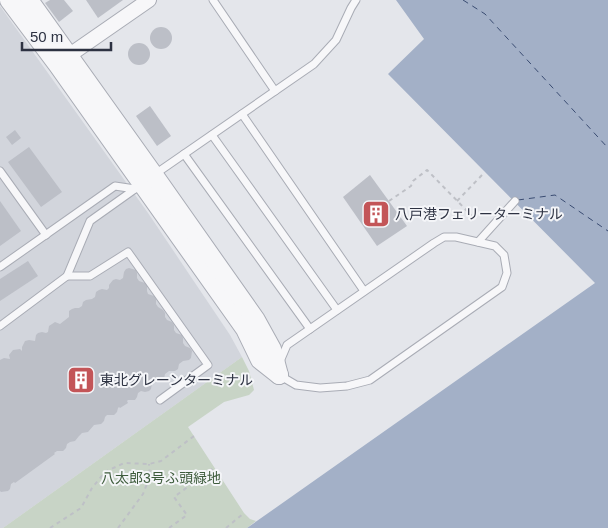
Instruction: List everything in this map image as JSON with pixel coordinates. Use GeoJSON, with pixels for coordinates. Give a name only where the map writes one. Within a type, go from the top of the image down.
{"type":"FeatureCollection","features":[{"type":"Feature","properties":{"kind":"street"},"geometry":{"type":"LineString","coordinates":[[9,0],[63,60]]}},
{"type":"Feature","properties":{"kind":"street"},"geometry":{"type":"LineString","coordinates":[[29,0],[63,60],[148,179],[245,329],[260,360],[279,375]]}},
{"type":"Feature","properties":{"kind":"street"},"geometry":{"type":"LineString","coordinates":[[63,60],[149,0]]}},
{"type":"Feature","properties":{"kind":"lane"},"geometry":{"type":"LineString","coordinates":[[213,0],[275,91]]}},
{"type":"Feature","properties":{"kind":"lane"},"geometry":{"type":"LineString","coordinates":[[0,326],[67,276],[90,222],[148,179],[314,64],[336,40],[356,0]]}},
{"type":"Feature","properties":{"kind":"lane"},"geometry":{"type":"LineString","coordinates":[[242,114],[364,291]]}},
{"type":"Feature","properties":{"kind":"lane"},"geometry":{"type":"LineString","coordinates":[[212,134],[337,310]]}},
{"type":"Feature","properties":{"kind":"lane"},"geometry":{"type":"LineString","coordinates":[[184,154],[310,329]]}},
{"type":"Feature","properties":{"kind":"lane"},"geometry":{"type":"LineString","coordinates":[[0,171],[46,234]]}},
{"type":"Feature","properties":{"kind":"lane"},"geometry":{"type":"LineString","coordinates":[[0,267],[115,186],[148,179]]}},
{"type":"Feature","properties":{"kind":"lane"},"geometry":{"type":"LineString","coordinates":[[478,242],[515,201]]}},
{"type":"Feature","properties":{"kind":"lane"},"geometry":{"type":"LineString","coordinates":[[456,236],[478,242],[495,246],[504,255],[507,273],[502,287],[370,380],[347,386],[320,388],[296,385],[279,375],[281,359],[287,345],[434,243],[444,237],[456,236]]}},
{"type":"Feature","properties":{"kind":"lane"},"geometry":{"type":"LineString","coordinates":[[67,276],[90,276],[128,252],[208,365],[160,400]]}},
{"type":"Feature","properties":{"kind":"path"},"geometry":{"type":"LineString","coordinates":[[389,201],[411,186],[413,181],[426,170],[472,216]]}},
{"type":"Feature","properties":{"kind":"path"},"geometry":{"type":"LineString","coordinates":[[457,201],[483,174]]}},
{"type":"Feature","properties":{"kind":"path"},"geometry":{"type":"LineString","coordinates":[[50,528],[81,508],[92,488],[105,472],[124,463],[149,464],[161,461],[194,436]]}},
{"type":"Feature","properties":{"kind":"path"},"geometry":{"type":"LineString","coordinates":[[118,528],[143,494],[150,476],[149,464]]}},
{"type":"Feature","properties":{"kind":"path"},"geometry":{"type":"LineString","coordinates":[[169,528],[187,515],[174,497],[215,467]]}},
{"type":"Feature","properties":{"kind":"path"},"geometry":{"type":"LineString","coordinates":[[226,528],[244,513]]}},
{"type":"Feature","properties":{"kind":"shaded area"},"geometry":{"type":"Polygon","coordinates":[[[0,6],[148,213],[230,335],[242,357],[3,528],[0,528],[0,6]]]}},
{"type":"Feature","properties":{"kind":"green space","name":"八太郎3号ふ頭緑地"},"geometry":{"type":"Polygon","coordinates":[[[242,357],[249,371],[254,390],[249,395],[224,402],[188,427],[244,513],[250,519],[256,521],[247,528],[3,528],[242,357]]]}},
{"type":"Feature","properties":{"kind":"water"},"geometry":{"type":"Polygon","coordinates":[[[396,0],[608,0],[608,528],[247,528],[595,283],[388,74],[424,39],[396,0]]]}},
{"type":"Feature","properties":{"kind":"building"},"geometry":{"type":"Polygon","coordinates":[[[50,0],[64,0],[73,11],[59,22],[45,3],[50,0]]]}},
{"type":"Feature","properties":{"kind":"building"},"geometry":{"type":"Polygon","coordinates":[[[86,0],[123,0],[98,18],[86,0]]]}},
{"type":"Feature","properties":{"kind":"building"},"geometry":{"type":"Polygon","coordinates":[[[161,27],[169,30],[172,38],[169,46],[161,49],[153,46],[150,38],[153,30],[161,27]]]}},
{"type":"Feature","properties":{"kind":"building"},"geometry":{"type":"Polygon","coordinates":[[[139,43],[149,50],[150,54],[143,64],[139,65],[129,58],[128,54],[135,44],[139,43]]]}},
{"type":"Feature","properties":{"kind":"building"},"geometry":{"type":"Polygon","coordinates":[[[150,106],[171,136],[157,146],[136,116],[150,106]]]}},
{"type":"Feature","properties":{"kind":"building"},"geometry":{"type":"Polygon","coordinates":[[[15,130],[21,138],[12,145],[6,137],[15,130]]]}},
{"type":"Feature","properties":{"kind":"building"},"geometry":{"type":"Polygon","coordinates":[[[29,147],[62,192],[41,207],[8,162],[29,147]]]}},
{"type":"Feature","properties":{"kind":"building","name":"八戸港フェリーターミナル"},"geometry":{"type":"Polygon","coordinates":[[[370,175],[407,226],[377,246],[343,197],[370,175]]]}},
{"type":"Feature","properties":{"kind":"building"},"geometry":{"type":"Polygon","coordinates":[[[0,201],[21,231],[0,246],[0,201]]]}},
{"type":"Feature","properties":{"kind":"building"},"geometry":{"type":"Polygon","coordinates":[[[28,261],[38,276],[0,301],[0,279],[28,261]]]}},
{"type":"Feature","properties":{"kind":"building","name":"東北グレーンターミナル"},"geometry":{"type":"Polygon","coordinates":[[[129,268],[136,270],[139,281],[147,286],[148,294],[154,296],[158,307],[163,310],[167,320],[174,325],[176,333],[182,335],[183,343],[192,351],[191,358],[179,364],[178,369],[175,371],[169,371],[165,374],[162,381],[154,381],[149,391],[138,393],[135,400],[128,400],[128,403],[119,407],[114,415],[107,415],[101,424],[94,425],[88,432],[82,433],[75,441],[67,444],[63,451],[57,451],[15,483],[11,484],[8,491],[1,492],[0,360],[4,358],[10,359],[9,355],[13,350],[20,349],[22,351],[25,341],[35,341],[38,333],[48,332],[49,326],[55,322],[60,324],[69,317],[69,311],[79,308],[83,302],[95,297],[96,292],[99,290],[107,290],[113,280],[123,278],[124,272],[129,268]]]}},
{"type":"Feature","properties":{"kind":"ferry route"},"geometry":{"type":"LineString","coordinates":[[463,0],[485,14],[608,148]]}},
{"type":"Feature","properties":{"kind":"ferry route"},"geometry":{"type":"LineString","coordinates":[[518,200],[555,195],[608,231]]}},
{"type":"Feature","properties":{"kind":"place","name":"八戸港フェリーターミナル"},"geometry":{"type":"Point","coordinates":[376,214]}},
{"type":"Feature","properties":{"kind":"place","name":"東北グレーンターミナル"},"geometry":{"type":"Point","coordinates":[81,380]}}]}
